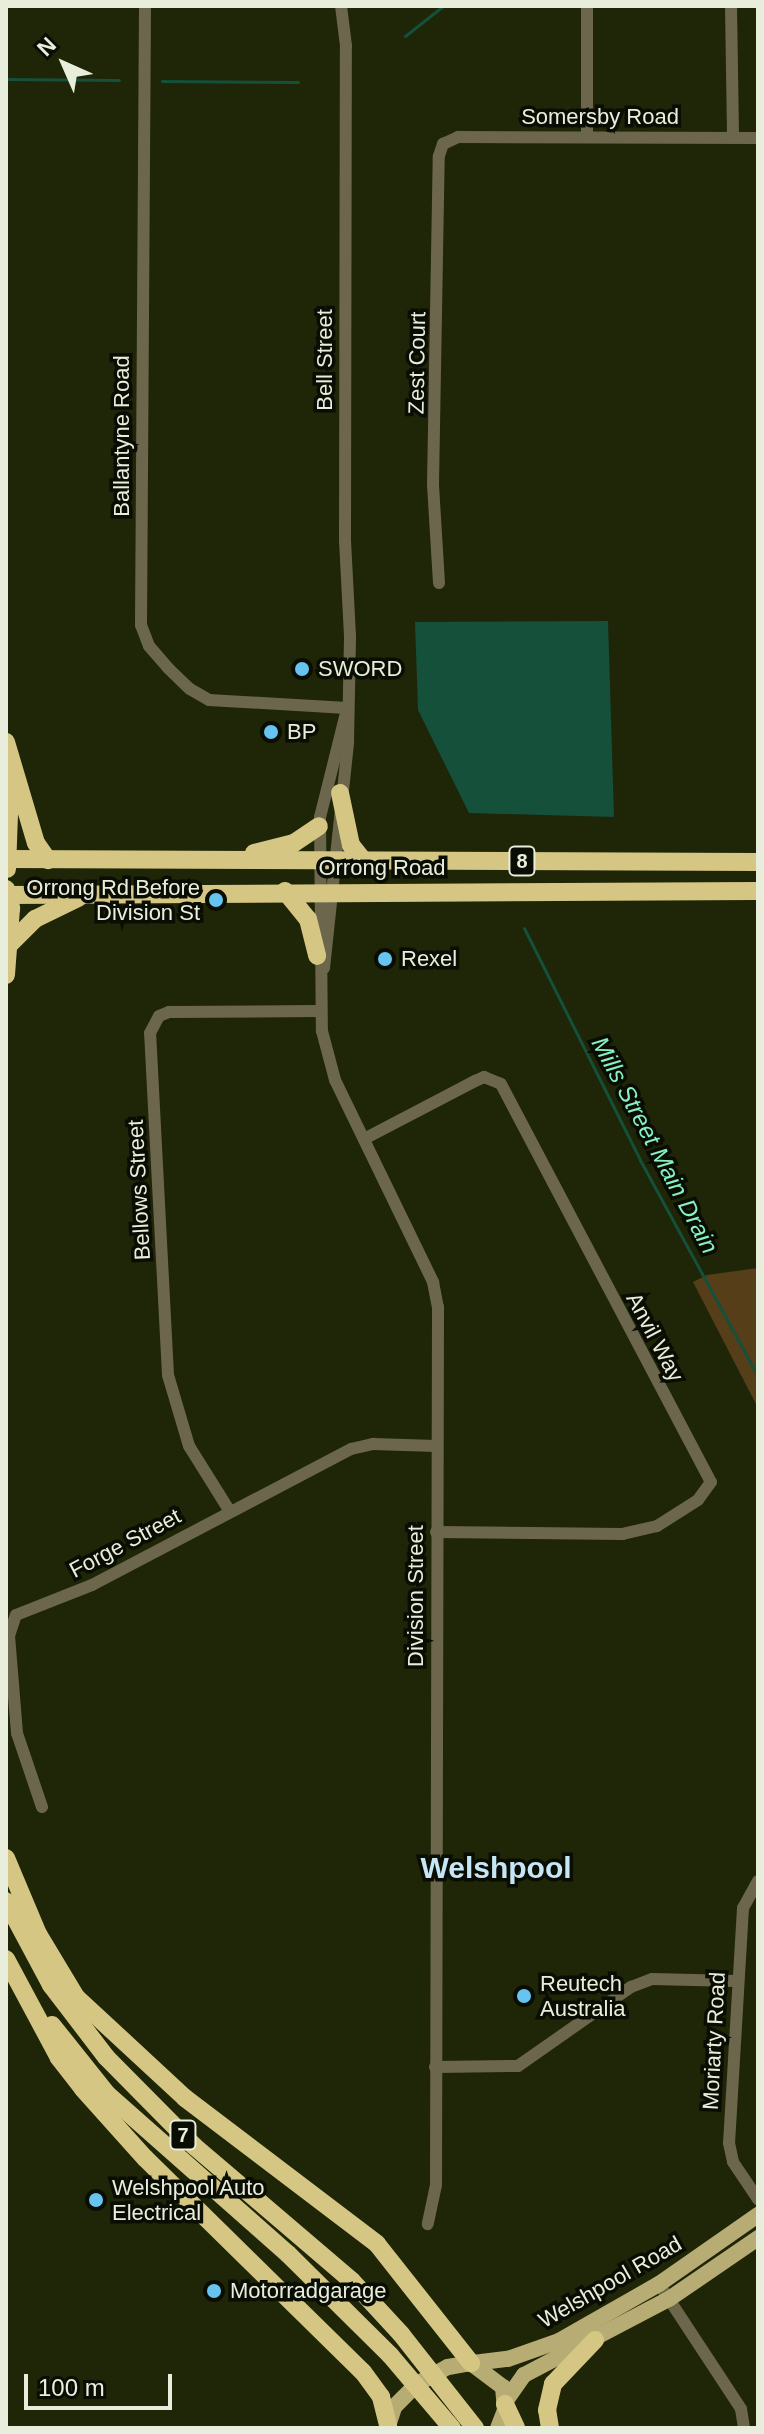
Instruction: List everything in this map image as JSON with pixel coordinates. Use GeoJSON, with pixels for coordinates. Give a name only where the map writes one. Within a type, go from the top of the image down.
{"type":"FeatureCollection","features":[{"type":"Feature","properties":{"kind":"highway"},"geometry":{"type":"LineString","coordinates":[[6,742],[9,761],[36,843],[48,860]]}},
{"type":"Feature","properties":{"kind":"highway"},"geometry":{"type":"LineString","coordinates":[[7,863],[9,761]]}},
{"type":"Feature","properties":{"kind":"highway"},"geometry":{"type":"LineString","coordinates":[[340,793],[351,845],[364,861]]}},
{"type":"Feature","properties":{"kind":"highway"},"geometry":{"type":"LineString","coordinates":[[204,861],[285,846],[319,826]]}},
{"type":"Feature","properties":{"kind":"highway","name":"Orrong Road"},"geometry":{"type":"LineString","coordinates":[[7,863],[48,860],[758,862]]}},
{"type":"Feature","properties":{"kind":"highway"},"geometry":{"type":"LineString","coordinates":[[285,891],[308,919],[317,956]]}},
{"type":"Feature","properties":{"kind":"highway","name":"Orrong Road"},"geometry":{"type":"LineString","coordinates":[[7,893],[758,891]]}},
{"type":"Feature","properties":{"kind":"highway"},"geometry":{"type":"LineString","coordinates":[[6,975],[9,945],[7,893]]}},
{"type":"Feature","properties":{"kind":"highway"},"geometry":{"type":"LineString","coordinates":[[9,945],[35,919],[84,895]]}},
{"type":"Feature","properties":{"kind":"highway","name":"7"},"geometry":{"type":"LineString","coordinates":[[6,1858],[38,1934],[76,1997],[185,2098],[377,2244],[472,2363]]}},
{"type":"Feature","properties":{"kind":"highway","name":"7"},"geometry":{"type":"LineString","coordinates":[[6,1901],[51,1985],[106,2057],[194,2146],[352,2281],[401,2334],[475,2428]]}},
{"type":"Feature","properties":{"kind":"highway","name":"7"},"geometry":{"type":"LineString","coordinates":[[6,1957],[42,2012],[107,2094],[288,2254],[390,2355],[452,2428]]}},
{"type":"Feature","properties":{"kind":"highway","name":"7"},"geometry":{"type":"LineString","coordinates":[[6,1957],[59,2058],[83,2089],[145,2158],[363,2372],[381,2397],[388,2426]]}},
{"type":"Feature","properties":{"kind":"highway"},"geometry":{"type":"LineString","coordinates":[[550,2428],[547,2410],[553,2384],[595,2340]]}},
{"type":"Feature","properties":{"kind":"highway"},"geometry":{"type":"LineString","coordinates":[[505,2403],[516,2428]]}},
{"type":"Feature","properties":{"kind":"main road","name":"Welshpool Road"},"geometry":{"type":"LineString","coordinates":[[388,2426],[397,2402],[417,2384],[448,2367],[508,2359],[559,2341],[659,2284],[758,2215]]}},
{"type":"Feature","properties":{"kind":"main road"},"geometry":{"type":"LineString","coordinates":[[712,2247],[743,2235],[756,2240]]}},
{"type":"Feature","properties":{"kind":"main road","name":"Welshpool Road"},"geometry":{"type":"LineString","coordinates":[[505,2403],[524,2375],[669,2299],[756,2240]]}},
{"type":"Feature","properties":{"kind":"main road"},"geometry":{"type":"LineString","coordinates":[[472,2363],[501,2384],[505,2403],[498,2428]]}},
{"type":"Feature","properties":{"kind":"street","name":"Ballantyne Road"},"geometry":{"type":"LineString","coordinates":[[145,6],[141,625],[149,646],[168,668],[190,689],[209,700],[346,710]]}},
{"type":"Feature","properties":{"kind":"street","name":"Bell Street"},"geometry":{"type":"LineString","coordinates":[[324,861],[348,742],[346,46],[341,6]]}},
{"type":"Feature","properties":{"kind":"street"},"geometry":{"type":"LineString","coordinates":[[587,6],[587,137]]}},
{"type":"Feature","properties":{"kind":"street"},"geometry":{"type":"LineString","coordinates":[[731,6],[733,138]]}},
{"type":"Feature","properties":{"kind":"street","name":"Somersby Road"},"geometry":{"type":"LineString","coordinates":[[443,144],[458,137],[758,138]]}},
{"type":"Feature","properties":{"kind":"street","name":"Zest Court"},"geometry":{"type":"LineString","coordinates":[[439,583],[433,485],[439,156],[443,144]]}},
{"type":"Feature","properties":{"kind":"street","name":"Bell Street"},"geometry":{"type":"LineString","coordinates":[[324,861],[319,826],[335,739],[346,710]]}},
{"type":"Feature","properties":{"kind":"street"},"geometry":{"type":"LineString","coordinates":[[324,861],[325,892]]}},
{"type":"Feature","properties":{"kind":"street","name":"Division Street"},"geometry":{"type":"LineString","coordinates":[[325,892],[317,956],[319,1011],[335,1080],[436,1294],[436,2185],[428,2224]]}},
{"type":"Feature","properties":{"kind":"street","name":"Division Street"},"geometry":{"type":"LineString","coordinates":[[319,992],[325,892]]}},
{"type":"Feature","properties":{"kind":"street","name":"Bellows Street"},"geometry":{"type":"LineString","coordinates":[[229,1510],[189,1446],[168,1375],[150,1033],[159,1016],[169,1012],[319,1011]]}},
{"type":"Feature","properties":{"kind":"street","name":"Anvil Way"},"geometry":{"type":"LineString","coordinates":[[364,1139],[484,1077],[501,1084],[711,1482],[698,1500],[657,1526],[623,1534],[436,1532]]}},
{"type":"Feature","properties":{"kind":"street","name":"Forge Street"},"geometry":{"type":"LineString","coordinates":[[42,1807],[17,1733],[9,1657],[16,1615],[92,1585],[229,1510],[351,1449],[373,1444],[436,1446]]}},
{"type":"Feature","properties":{"kind":"street","name":"Moriarty Road"},"geometry":{"type":"LineString","coordinates":[[758,1881],[743,1908],[735,1981],[730,2153],[758,2199]]}},
{"type":"Feature","properties":{"kind":"street"},"geometry":{"type":"LineString","coordinates":[[435,2067],[518,2066],[641,1982],[735,1981]]}},
{"type":"Feature","properties":{"kind":"street"},"geometry":{"type":"LineString","coordinates":[[659,2284],[741,2409],[744,2428]]}},
{"type":"Feature","properties":{"kind":"shaded area"},"geometry":{"type":"Polygon","coordinates":[[[608,621],[614,817],[469,813],[418,710],[415,622],[608,621]]]}},
{"type":"Feature","properties":{"kind":"shaded area"},"geometry":{"type":"Polygon","coordinates":[[[758,1268],[758,1408],[693,1282],[707,1275],[758,1268]]]}},
{"type":"Feature","properties":{"kind":"waterway","name":"Mills Street Main Drain"},"geometry":{"type":"LineString","coordinates":[[405,36],[443,6]]}},
{"type":"Feature","properties":{"kind":"waterway","name":"Mills Street Main Drain"},"geometry":{"type":"LineString","coordinates":[[6,79],[119,80]]}},
{"type":"Feature","properties":{"kind":"waterway","name":"Mills Street Main Drain"},"geometry":{"type":"LineString","coordinates":[[162,81],[298,82]]}},
{"type":"Feature","properties":{"kind":"waterway","name":"Mills Street Main Drain"},"geometry":{"type":"LineString","coordinates":[[524,928],[640,1160],[758,1376]]}},
{"type":"Feature","properties":{"kind":"place","name":"SWORD"},"geometry":{"type":"Point","coordinates":[302,669]}},
{"type":"Feature","properties":{"kind":"place","name":"BP"},"geometry":{"type":"Point","coordinates":[271,732]}},
{"type":"Feature","properties":{"kind":"place","name":"Orrong Rd Before Division St"},"geometry":{"type":"Point","coordinates":[216,900]}},
{"type":"Feature","properties":{"kind":"place","name":"Rexel"},"geometry":{"type":"Point","coordinates":[385,959]}},
{"type":"Feature","properties":{"kind":"place","name":"Reutech Australia"},"geometry":{"type":"Point","coordinates":[524,1996]}},
{"type":"Feature","properties":{"kind":"place","name":"Welshpool Auto Electrical"},"geometry":{"type":"Point","coordinates":[96,2200]}},
{"type":"Feature","properties":{"kind":"place","name":"Motorradgarage"},"geometry":{"type":"Point","coordinates":[214,2291]}},
{"type":"Feature","properties":{"kind":"district","name":"Welshpool"},"geometry":{"type":"Point","coordinates":[496,1868]}}]}
